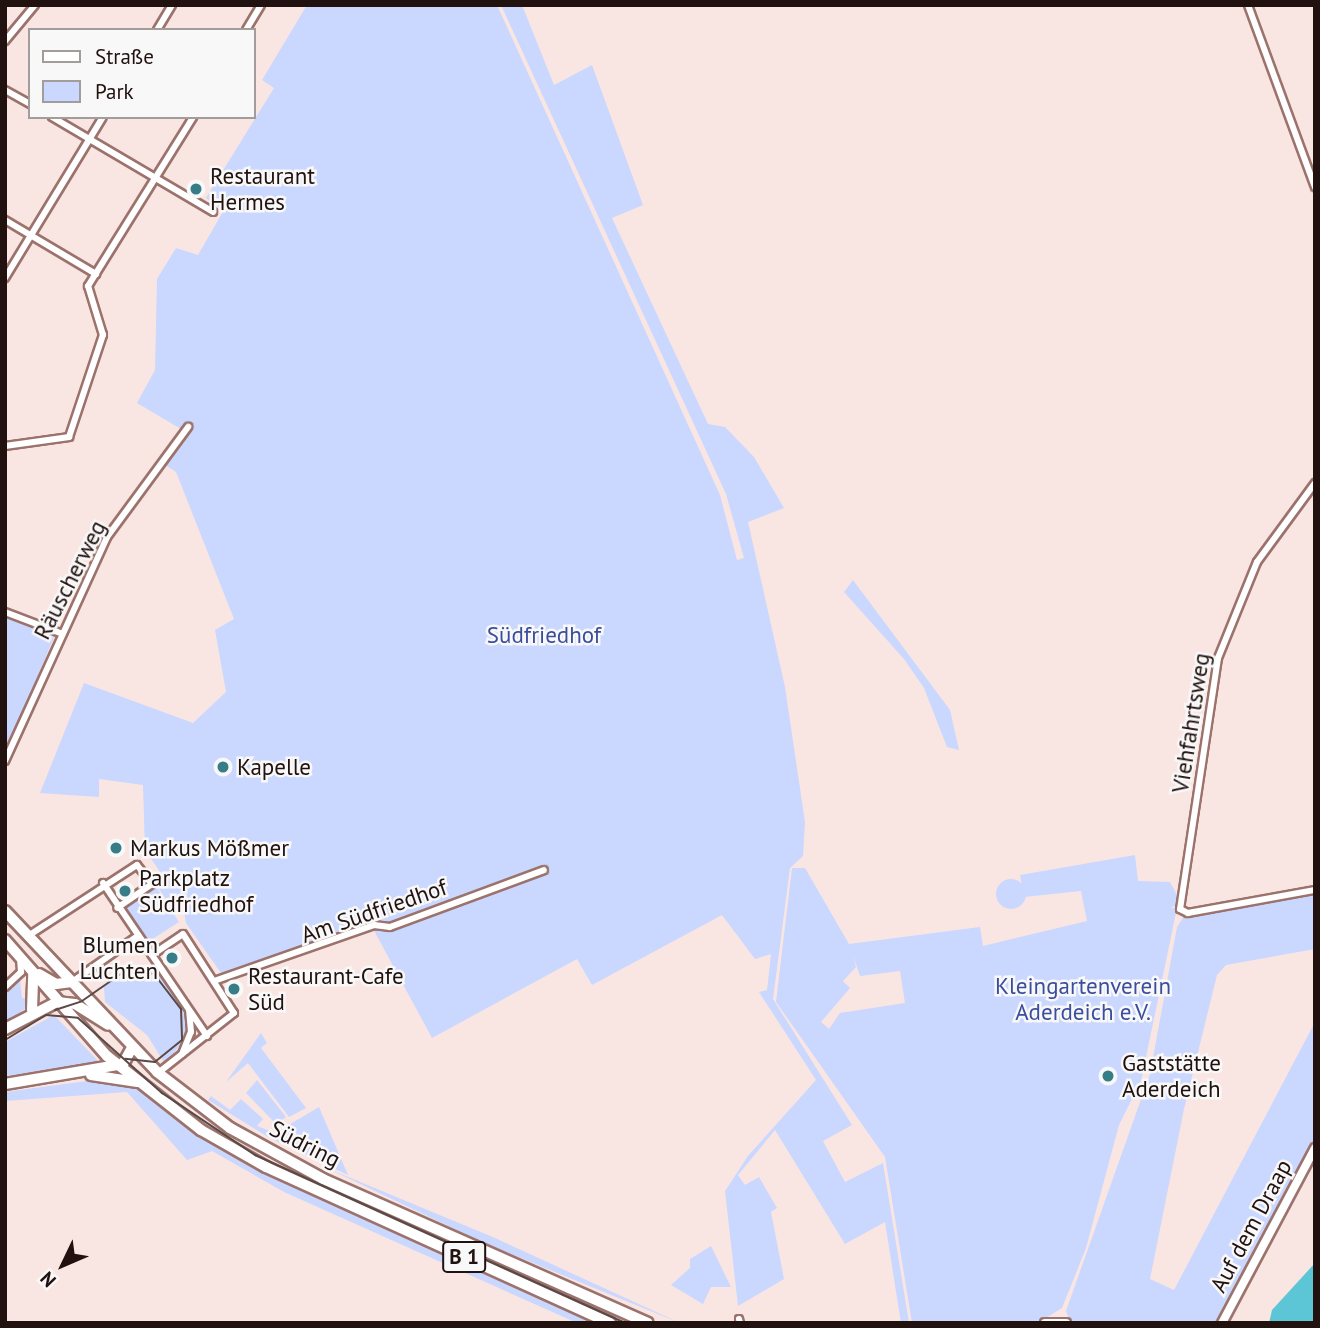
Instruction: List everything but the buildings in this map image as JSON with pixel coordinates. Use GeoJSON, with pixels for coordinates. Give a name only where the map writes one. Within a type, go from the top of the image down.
{"type":"FeatureCollection","features":[{"type":"Feature","properties":{"kind":"main road","name":"Südring"},"geometry":{"type":"LineString","coordinates":[[5,911],[132,1048],[158,1073],[230,1128],[323,1179],[648,1323]]}},
{"type":"Feature","properties":{"kind":"main road","name":"Südring"},"geometry":{"type":"LineString","coordinates":[[5,940],[57,1002],[118,1066],[139,1083],[266,1167],[610,1323]]}},
{"type":"Feature","properties":{"kind":"main road"},"geometry":{"type":"LineString","coordinates":[[19,957],[28,946],[46,957]]}},
{"type":"Feature","properties":{"kind":"main road"},"geometry":{"type":"LineString","coordinates":[[32,1010],[33,972],[56,984],[72,982]]}},
{"type":"Feature","properties":{"kind":"main road"},"geometry":{"type":"LineString","coordinates":[[5,1030],[32,1010],[57,1002]]}},
{"type":"Feature","properties":{"kind":"main road","name":"B 1"},"geometry":{"type":"LineString","coordinates":[[57,1002],[80,1006],[111,1027]]}},
{"type":"Feature","properties":{"kind":"main road"},"geometry":{"type":"LineString","coordinates":[[118,1066],[129,1061],[132,1048]]}},
{"type":"Feature","properties":{"kind":"main road","name":"B 1"},"geometry":{"type":"LineString","coordinates":[[5,1084],[118,1066]]}},
{"type":"Feature","properties":{"kind":"main road","name":"B 1"},"geometry":{"type":"LineString","coordinates":[[77,1074],[139,1083]]}},
{"type":"Feature","properties":{"kind":"street"},"geometry":{"type":"LineString","coordinates":[[5,40],[35,5]]}},
{"type":"Feature","properties":{"kind":"street"},"geometry":{"type":"LineString","coordinates":[[158,28],[172,5]]}},
{"type":"Feature","properties":{"kind":"street"},"geometry":{"type":"LineString","coordinates":[[247,28],[261,5]]}},
{"type":"Feature","properties":{"kind":"street"},"geometry":{"type":"LineString","coordinates":[[1248,5],[1315,187]]}},
{"type":"Feature","properties":{"kind":"street"},"geometry":{"type":"LineString","coordinates":[[5,90],[28,103]]}},
{"type":"Feature","properties":{"kind":"street"},"geometry":{"type":"LineString","coordinates":[[55,119],[213,212]]}},
{"type":"Feature","properties":{"kind":"street"},"geometry":{"type":"LineString","coordinates":[[5,278],[102,119]]}},
{"type":"Feature","properties":{"kind":"street"},"geometry":{"type":"LineString","coordinates":[[5,446],[64,441],[72,431],[103,335],[88,286],[191,119]]}},
{"type":"Feature","properties":{"kind":"street"},"geometry":{"type":"LineString","coordinates":[[5,219],[96,274]]}},
{"type":"Feature","properties":{"kind":"street","name":"Räuscherweg"},"geometry":{"type":"LineString","coordinates":[[5,761],[60,633],[107,537],[188,428]]}},
{"type":"Feature","properties":{"kind":"street","name":"Viehfahrtsweg"},"geometry":{"type":"LineString","coordinates":[[1315,483],[1257,562],[1218,657],[1181,910],[1315,890]]}},
{"type":"Feature","properties":{"kind":"street"},"geometry":{"type":"LineString","coordinates":[[5,612],[60,633]]}},
{"type":"Feature","properties":{"kind":"street"},"geometry":{"type":"LineString","coordinates":[[28,936],[134,864],[152,884],[117,908]]}},
{"type":"Feature","properties":{"kind":"street","name":"Am Südfriedhof"},"geometry":{"type":"LineString","coordinates":[[214,981],[374,925],[390,927],[544,870]]}},
{"type":"Feature","properties":{"kind":"street"},"geometry":{"type":"LineString","coordinates":[[103,883],[136,937],[152,955],[207,1035]]}},
{"type":"Feature","properties":{"kind":"street"},"geometry":{"type":"LineString","coordinates":[[152,955],[183,934],[234,1013],[158,1073]]}},
{"type":"Feature","properties":{"kind":"street"},"geometry":{"type":"LineString","coordinates":[[72,982],[136,937]]}},
{"type":"Feature","properties":{"kind":"street"},"geometry":{"type":"LineString","coordinates":[[5,986],[21,972],[19,957]]}},
{"type":"Feature","properties":{"kind":"street"},"geometry":{"type":"LineString","coordinates":[[181,1056],[191,1032],[188,1008]]}},
{"type":"Feature","properties":{"kind":"street","name":"Auf dem Draap"},"geometry":{"type":"LineString","coordinates":[[1222,1323],[1315,1148]]}},
{"type":"Feature","properties":{"kind":"street"},"geometry":{"type":"LineString","coordinates":[[1045,1323],[1062,1322]]}},
{"type":"Feature","properties":{"kind":"green space","name":"Südfriedhof"},"geometry":{"type":"Polygon","coordinates":[[[307,5],[497,5],[720,495],[737,560],[744,558],[726,494],[501,5],[522,5],[554,85],[592,65],[643,205],[612,218],[708,424],[725,427],[754,457],[784,508],[748,522],[785,687],[805,822],[803,856],[790,868],[773,999],[852,1125],[823,1141],[845,1182],[883,1163],[909,1323],[901,1323],[885,1222],[845,1244],[775,1130],[738,1175],[745,1185],[759,1177],[777,1208],[771,1212],[784,1279],[738,1306],[725,1191],[748,1156],[816,1080],[759,992],[767,990],[771,954],[755,959],[722,915],[592,985],[577,959],[432,1038],[371,925],[223,976],[186,923],[183,906],[174,912],[156,884],[165,879],[145,850],[143,785],[99,779],[99,797],[40,793],[84,683],[193,723],[226,692],[215,630],[234,619],[176,472],[164,464],[186,432],[137,403],[155,370],[157,279],[176,248],[198,255],[224,210],[206,198],[274,88],[262,80],[307,5]]]}},
{"type":"Feature","properties":{"kind":"green space"},"geometry":{"type":"Polygon","coordinates":[[[853,580],[950,710],[959,750],[947,747],[924,688],[904,659],[844,592],[853,580]]]}},
{"type":"Feature","properties":{"kind":"green space"},"geometry":{"type":"Polygon","coordinates":[[[5,614],[55,635],[5,753],[5,614]]]}},
{"type":"Feature","properties":{"kind":"green space","name":"Kleingartenverein Aderdeich e.V."},"geometry":{"type":"Polygon","coordinates":[[[1135,855],[1138,881],[1170,882],[1181,902],[1171,908],[1177,908],[1141,1081],[1119,1125],[1086,1248],[1062,1308],[1038,1323],[912,1323],[885,1157],[776,1002],[792,868],[805,868],[849,944],[980,927],[983,946],[1087,921],[1081,891],[1024,897],[1020,875],[1135,855]],[[853,955],[856,967],[843,981],[850,988],[821,1022],[829,1029],[840,1013],[905,1003],[900,971],[860,976],[853,955]]]}},
{"type":"Feature","properties":{"kind":"green space"},"geometry":{"type":"Polygon","coordinates":[[[1011,879],[1017,880],[1025,888],[1025,900],[1017,908],[1011,909],[1005,908],[997,900],[996,894],[997,888],[1005,880],[1011,879]]]}},
{"type":"Feature","properties":{"kind":"green space"},"geometry":{"type":"Polygon","coordinates":[[[155,885],[179,922],[147,943],[123,906],[155,885]]]}},
{"type":"Feature","properties":{"kind":"green space"},"geometry":{"type":"Polygon","coordinates":[[[1315,892],[1315,949],[1226,965],[1217,975],[1184,1109],[1150,1279],[1174,1290],[1315,1022],[1315,1141],[1218,1323],[1070,1321],[1066,1311],[1150,1074],[1177,927],[1184,916],[1315,892]]]}},
{"type":"Feature","properties":{"kind":"green space"},"geometry":{"type":"Polygon","coordinates":[[[140,967],[158,974],[185,1011],[185,1039],[165,1064],[147,1035],[105,1002],[104,988],[96,989],[140,967]]]}},
{"type":"Feature","properties":{"kind":"green space"},"geometry":{"type":"Polygon","coordinates":[[[20,979],[22,998],[33,999],[31,1004],[5,1024],[5,989],[20,979]]]}},
{"type":"Feature","properties":{"kind":"green space"},"geometry":{"type":"Polygon","coordinates":[[[54,1015],[100,1063],[5,1076],[5,1042],[54,1015]]]}},
{"type":"Feature","properties":{"kind":"green space"},"geometry":{"type":"Polygon","coordinates":[[[261,1033],[267,1043],[261,1048],[306,1108],[289,1117],[248,1063],[226,1082],[261,1033]]]}},
{"type":"Feature","properties":{"kind":"green space"},"geometry":{"type":"Polygon","coordinates":[[[257,1080],[286,1117],[276,1124],[246,1093],[257,1080]]]}},
{"type":"Feature","properties":{"kind":"green space"},"geometry":{"type":"Polygon","coordinates":[[[87,1081],[132,1084],[220,1146],[602,1323],[577,1323],[284,1192],[212,1151],[187,1160],[127,1092],[5,1101],[5,1092],[87,1081]]]}},
{"type":"Feature","properties":{"kind":"green space"},"geometry":{"type":"Polygon","coordinates":[[[211,1096],[230,1110],[241,1099],[263,1119],[257,1126],[275,1133],[319,1107],[348,1175],[268,1137],[208,1100],[211,1096]]]}},
{"type":"Feature","properties":{"kind":"green space"},"geometry":{"type":"Polygon","coordinates":[[[329,1169],[495,1238],[680,1323],[484,1243],[329,1169]]]}},
{"type":"Feature","properties":{"kind":"green space"},"geometry":{"type":"Polygon","coordinates":[[[711,1246],[731,1287],[711,1287],[703,1304],[671,1285],[690,1268],[690,1259],[711,1246]]]}},
{"type":"Feature","properties":{"kind":"shaded area"},"geometry":{"type":"Polygon","coordinates":[[[1315,1263],[1315,1323],[1269,1323],[1272,1310],[1315,1263]]]}},
{"type":"Feature","properties":{"kind":"tram line"},"geometry":{"type":"LineString","coordinates":[[55,1010],[82,1001],[128,969],[154,974],[181,1009],[182,1040],[155,1062],[125,1059]]}},
{"type":"Feature","properties":{"kind":"tram line"},"geometry":{"type":"LineString","coordinates":[[5,1040],[46,1015],[78,1018],[162,1093],[255,1155],[625,1323]]}},
{"type":"Feature","properties":{"kind":"place","name":"Restaurant Hermes"},"geometry":{"type":"Point","coordinates":[196,189]}},
{"type":"Feature","properties":{"kind":"place","name":"Kapelle"},"geometry":{"type":"Point","coordinates":[223,767]}},
{"type":"Feature","properties":{"kind":"place","name":"Markus Mößmer"},"geometry":{"type":"Point","coordinates":[116,848]}},
{"type":"Feature","properties":{"kind":"place","name":"Parkplatz Südfriedhof"},"geometry":{"type":"Point","coordinates":[125,891]}},
{"type":"Feature","properties":{"kind":"place","name":"Blumen Luchten"},"geometry":{"type":"Point","coordinates":[172,958]}},
{"type":"Feature","properties":{"kind":"place","name":"Restaurant-Cafe Süd"},"geometry":{"type":"Point","coordinates":[234,989]}},
{"type":"Feature","properties":{"kind":"place","name":"Gaststätte Aderdeich"},"geometry":{"type":"Point","coordinates":[1108,1076]}}]}
